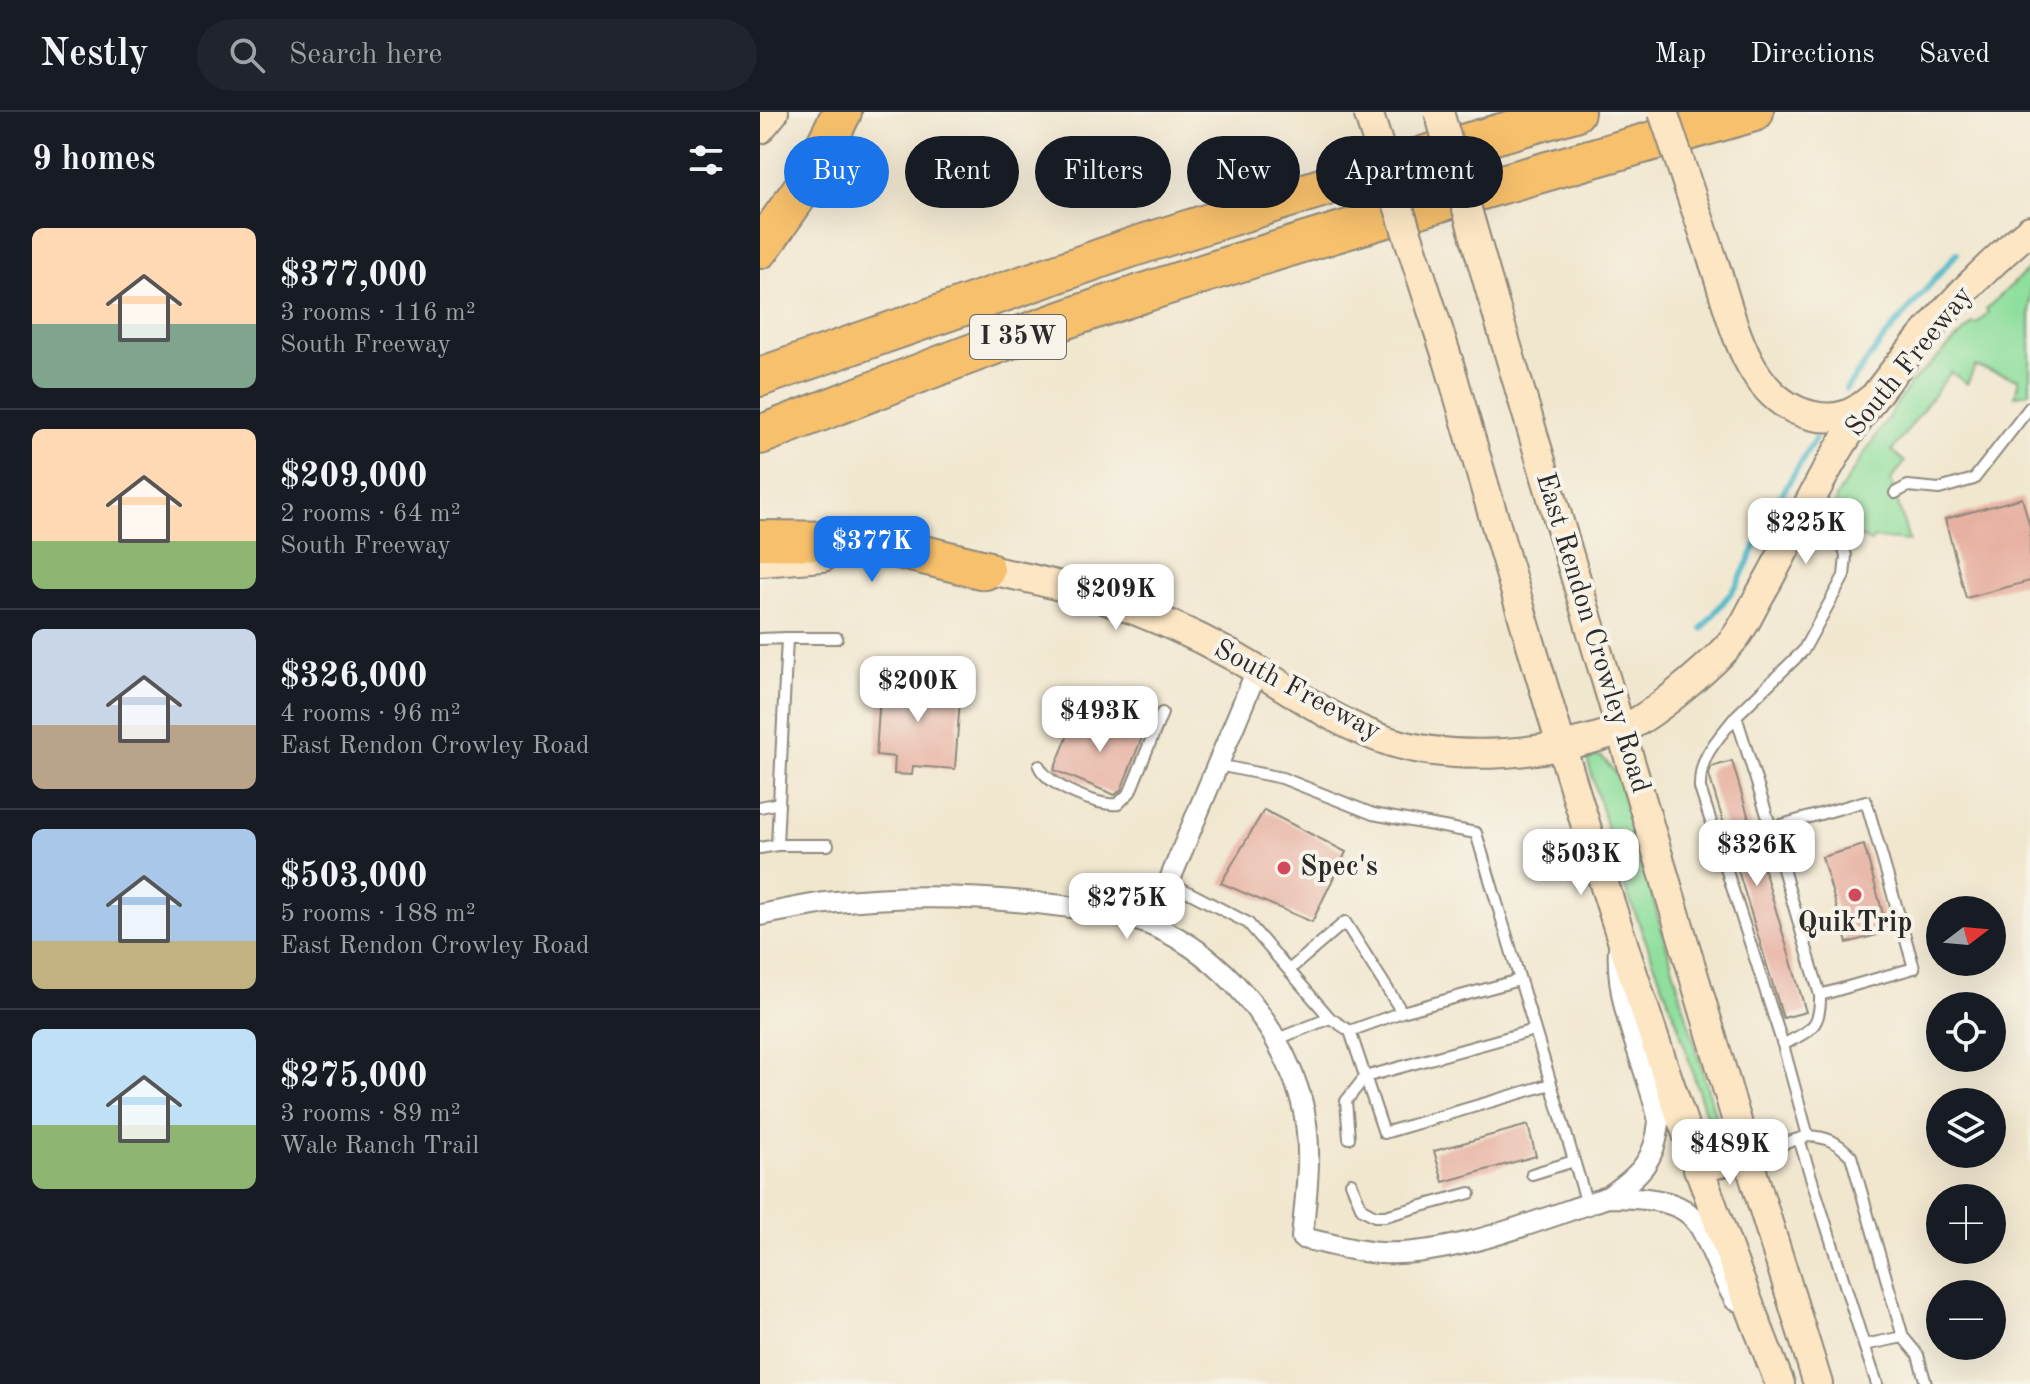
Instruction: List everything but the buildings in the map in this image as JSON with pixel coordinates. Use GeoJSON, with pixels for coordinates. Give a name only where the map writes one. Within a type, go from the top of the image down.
{"type":"FeatureCollection","features":[{"type":"Feature","properties":{"kind":"highway"},"geometry":{"type":"LineString","coordinates":[[760,249],[807,182],[842,112]]}},
{"type":"Feature","properties":{"kind":"highway","name":"I 35W"},"geometry":{"type":"LineString","coordinates":[[760,377],[1133,247],[1445,149],[1575,112]]}},
{"type":"Feature","properties":{"kind":"highway","name":"I 35W"},"geometry":{"type":"LineString","coordinates":[[760,435],[937,366],[1140,295],[1280,250],[1754,112]]}},
{"type":"Feature","properties":{"kind":"highway"},"geometry":{"type":"LineString","coordinates":[[760,540],[851,541],[895,548],[985,570]]}},
{"type":"Feature","properties":{"kind":"main road"},"geometry":{"type":"LineString","coordinates":[[760,129],[774,112]]}},
{"type":"Feature","properties":{"kind":"main road"},"geometry":{"type":"LineString","coordinates":[[1368,112],[1448,360],[1560,745],[1620,933],[1698,1169],[1780,1384]]}},
{"type":"Feature","properties":{"kind":"main road","name":"East Rendon Crowley Road"},"geometry":{"type":"LineString","coordinates":[[1439,112],[1747,1155],[1818,1384]]}},
{"type":"Feature","properties":{"kind":"main road"},"geometry":{"type":"LineString","coordinates":[[1663,112],[1747,360],[1760,382],[1784,403],[1809,415],[1841,417],[1863,406],[1878,392]]}},
{"type":"Feature","properties":{"kind":"main road","name":"South Freeway"},"geometry":{"type":"LineString","coordinates":[[760,562],[827,557],[875,558],[985,570],[1071,590],[1187,633],[1257,670],[1331,715],[1392,742],[1465,754],[1503,753],[1560,745],[1621,730],[1661,705],[1735,638],[1839,449],[1878,392],[1944,314],[2030,230]]}},
{"type":"Feature","properties":{"kind":"main road"},"geometry":{"type":"LineString","coordinates":[[1698,1169],[1747,1155]]}},
{"type":"Feature","properties":{"kind":"street"},"geometry":{"type":"LineString","coordinates":[[1151,925],[1257,670]]}},
{"type":"Feature","properties":{"kind":"street"},"geometry":{"type":"LineString","coordinates":[[760,915],[826,903],[936,897],[1039,903],[1105,912],[1151,925],[1190,946],[1224,972],[1254,1007],[1275,1040],[1301,1101],[1309,1155],[1302,1238],[1378,1253],[1406,1253],[1458,1244],[1608,1197],[1630,1182],[1648,1162],[1657,1141],[1659,1121],[1621,992],[1618,969],[1620,933]]}},
{"type":"Feature","properties":{"kind":"street"},"geometry":{"type":"LineString","coordinates":[[1608,1197],[1666,1201],[1680,1206],[1696,1220],[1744,1317],[1765,1347]]}},
{"type":"Feature","properties":{"kind":"lane"},"geometry":{"type":"LineString","coordinates":[[1895,493],[1908,486],[1939,489],[1974,479],[2030,407]]}},
{"type":"Feature","properties":{"kind":"lane"},"geometry":{"type":"LineString","coordinates":[[1802,518],[1844,549],[1844,576],[1803,651],[1736,716],[1702,761],[1700,788],[1783,1045],[1804,1138],[1877,1384]]}},
{"type":"Feature","properties":{"kind":"lane"},"geometry":{"type":"LineString","coordinates":[[777,845],[787,638]]}},
{"type":"Feature","properties":{"kind":"lane"},"geometry":{"type":"LineString","coordinates":[[760,639],[837,638]]}},
{"type":"Feature","properties":{"kind":"lane"},"geometry":{"type":"LineString","coordinates":[[1039,766],[1042,774],[1052,782],[1101,804],[1118,804],[1130,792],[1162,713]]}},
{"type":"Feature","properties":{"kind":"lane"},"geometry":{"type":"LineString","coordinates":[[1736,716],[1820,995],[1820,1010],[1813,1028],[1783,1045]]}},
{"type":"Feature","properties":{"kind":"lane"},"geometry":{"type":"LineString","coordinates":[[1218,765],[1282,778],[1373,814],[1476,833],[1587,1204]]}},
{"type":"Feature","properties":{"kind":"lane"},"geometry":{"type":"LineString","coordinates":[[1771,828],[1866,801],[1914,968],[1820,995]]}},
{"type":"Feature","properties":{"kind":"lane"},"geometry":{"type":"LineString","coordinates":[[760,807],[779,803]]}},
{"type":"Feature","properties":{"kind":"lane"},"geometry":{"type":"LineString","coordinates":[[760,848],[828,845]]}},
{"type":"Feature","properties":{"kind":"lane"},"geometry":{"type":"LineString","coordinates":[[1169,882],[1248,923],[1330,1018],[1350,1031],[1384,1133],[1551,1084]]}},
{"type":"Feature","properties":{"kind":"lane"},"geometry":{"type":"LineString","coordinates":[[1289,970],[1345,922],[1402,1012]]}},
{"type":"Feature","properties":{"kind":"lane"},"geometry":{"type":"LineString","coordinates":[[1350,1031],[1402,1012],[1519,980]]}},
{"type":"Feature","properties":{"kind":"lane"},"geometry":{"type":"LineString","coordinates":[[1275,1040],[1330,1018]]}},
{"type":"Feature","properties":{"kind":"lane"},"geometry":{"type":"LineString","coordinates":[[1349,1138],[1346,1101],[1365,1077],[1534,1030]]}},
{"type":"Feature","properties":{"kind":"lane"},"geometry":{"type":"LineString","coordinates":[[1747,1155],[1804,1138],[1825,1137],[1838,1143],[1851,1156],[1903,1337],[1918,1355],[1926,1384]]}},
{"type":"Feature","properties":{"kind":"lane"},"geometry":{"type":"LineString","coordinates":[[1532,1174],[1574,1161]]}},
{"type":"Feature","properties":{"kind":"lane"},"geometry":{"type":"LineString","coordinates":[[1351,1183],[1362,1209],[1375,1216],[1419,1208],[1470,1193]]}},
{"type":"Feature","properties":{"kind":"lane"},"geometry":{"type":"LineString","coordinates":[[1864,1345],[1903,1337]]}},
{"type":"Feature","properties":{"kind":"green space"},"geometry":{"type":"Polygon","coordinates":[[[2030,268],[2030,392],[2015,396],[2019,379],[1975,366],[1967,384],[1951,372],[1892,451],[1905,462],[1891,480],[1909,541],[1874,538],[1871,542],[1844,529],[1845,526],[1835,516],[1836,497],[1910,384],[1973,323],[1977,324],[1988,312],[1986,309],[2030,268]]]}},
{"type":"Feature","properties":{"kind":"green space"},"geometry":{"type":"Polygon","coordinates":[[[1602,757],[1617,775],[1721,1135],[1719,1141],[1713,1138],[1678,1025],[1619,871],[1587,758],[1602,757]]]}},
{"type":"Feature","properties":{"kind":"waterway"},"geometry":{"type":"LineString","coordinates":[[1846,389],[1882,341],[1957,253]]}},
{"type":"Feature","properties":{"kind":"waterway"},"geometry":{"type":"LineString","coordinates":[[1702,629],[1737,585],[1772,511],[1815,439]]}},
{"type":"Feature","properties":{"kind":"place","name":"Spec's"},"geometry":{"type":"Point","coordinates":[1284,868]}},
{"type":"Feature","properties":{"kind":"place","name":"QuikTrip"},"geometry":{"type":"Point","coordinates":[1855,895]}}]}
